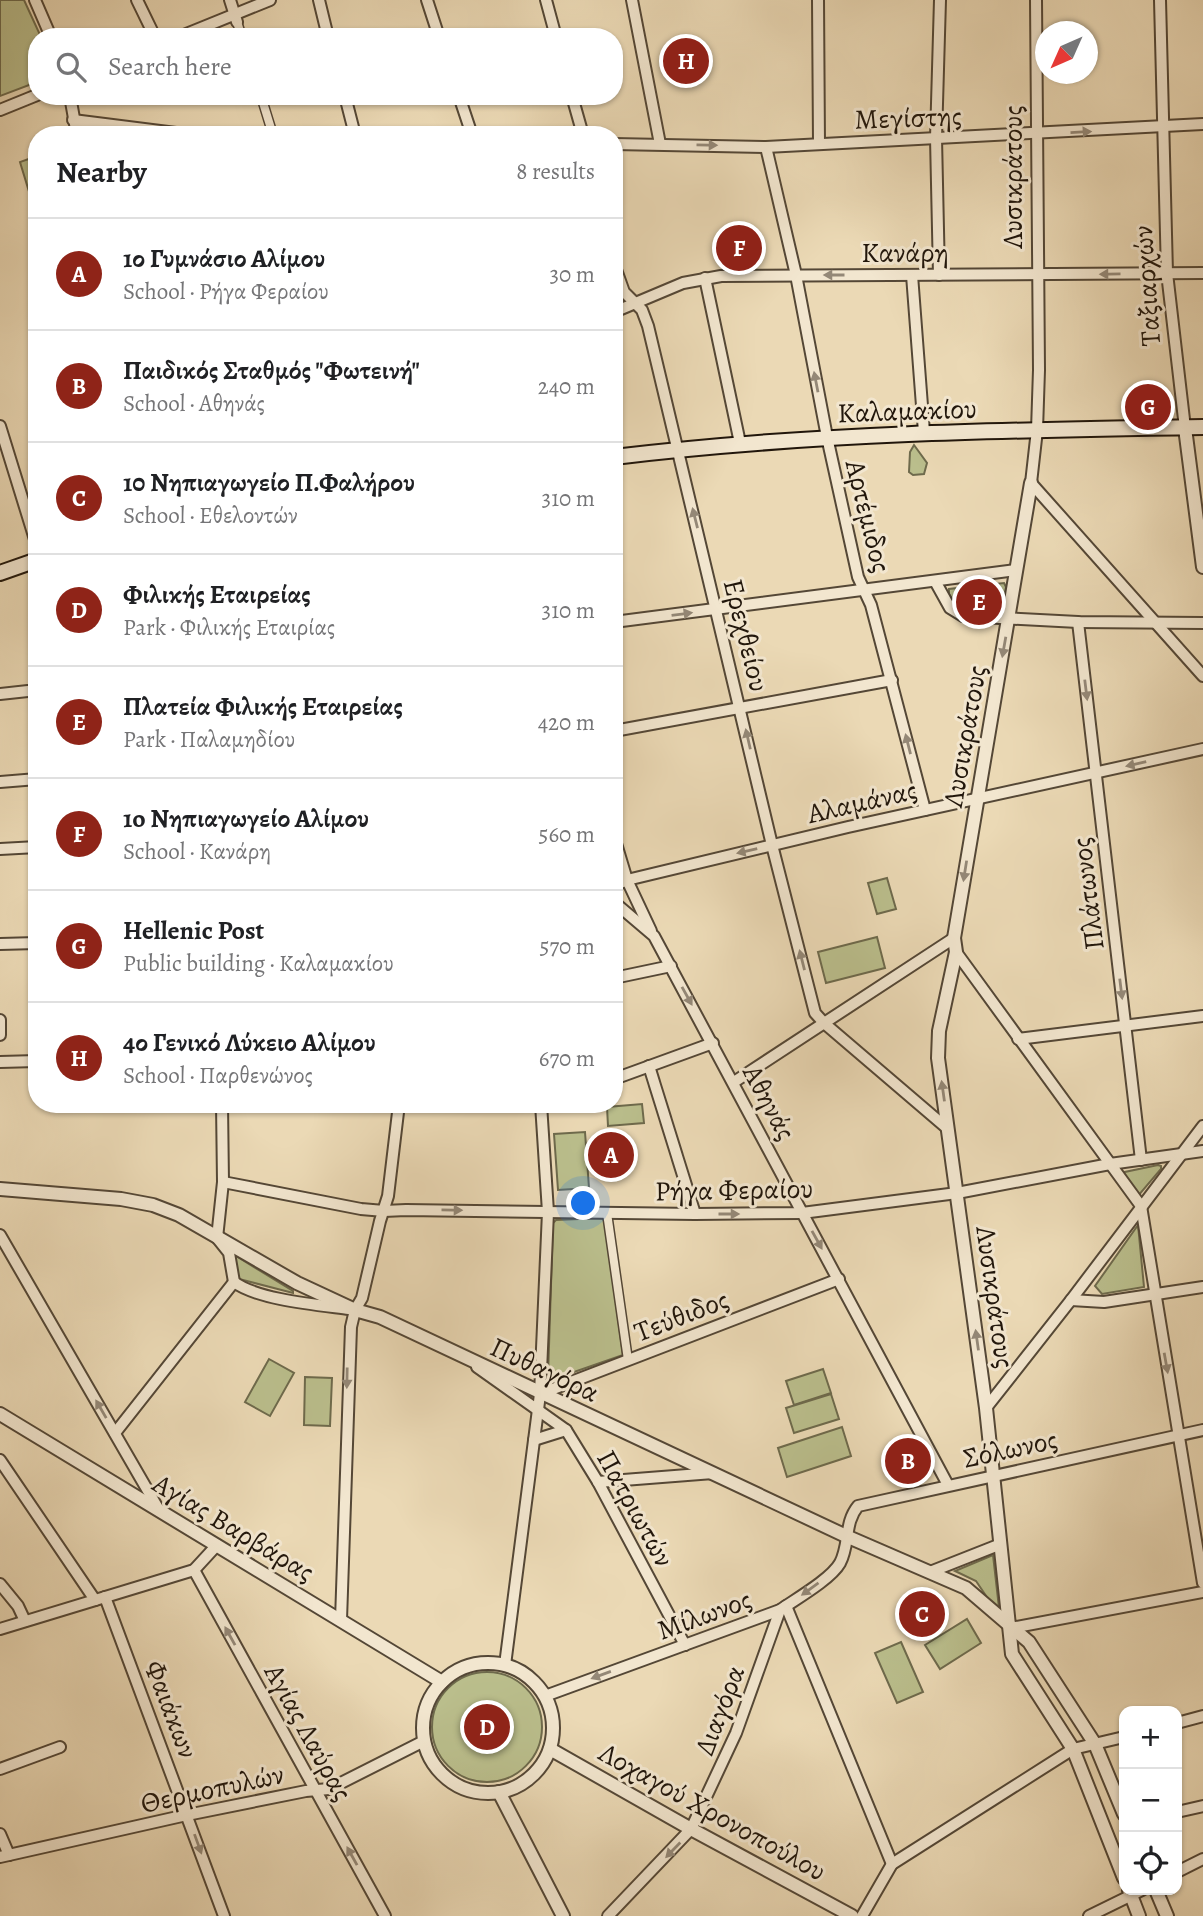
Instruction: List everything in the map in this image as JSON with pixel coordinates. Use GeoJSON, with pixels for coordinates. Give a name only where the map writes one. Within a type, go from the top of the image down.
{"type":"FeatureCollection","features":[{"type":"Feature","properties":{"kind":"main road","name":"Καλαμακίου"},"geometry":{"type":"LineString","coordinates":[[623,456],[740,443],[924,432],[1203,427]]}},
{"type":"Feature","properties":{"kind":"main road"},"geometry":{"type":"LineString","coordinates":[[0,573],[28,562]]}},
{"type":"Feature","properties":{"kind":"street"},"geometry":{"type":"LineString","coordinates":[[35,0],[47,28]]}},
{"type":"Feature","properties":{"kind":"street"},"geometry":{"type":"LineString","coordinates":[[137,0],[151,28]]}},
{"type":"Feature","properties":{"kind":"street"},"geometry":{"type":"LineString","coordinates":[[230,0],[239,28]]}},
{"type":"Feature","properties":{"kind":"street"},"geometry":{"type":"LineString","coordinates":[[206,28],[236,18],[271,0]]}},
{"type":"Feature","properties":{"kind":"street"},"geometry":{"type":"LineString","coordinates":[[318,0],[326,28]]}},
{"type":"Feature","properties":{"kind":"street"},"geometry":{"type":"LineString","coordinates":[[427,0],[436,28]]}},
{"type":"Feature","properties":{"kind":"street"},"geometry":{"type":"LineString","coordinates":[[546,0],[554,28]]}},
{"type":"Feature","properties":{"kind":"street"},"geometry":{"type":"LineString","coordinates":[[632,0],[660,144]]}},
{"type":"Feature","properties":{"kind":"street"},"geometry":{"type":"LineString","coordinates":[[818,0],[819,143]]}},
{"type":"Feature","properties":{"kind":"street"},"geometry":{"type":"LineString","coordinates":[[939,275],[936,138],[940,0]]}},
{"type":"Feature","properties":{"kind":"street","name":"Λυσικράτους"},"geometry":{"type":"LineString","coordinates":[[1037,0],[1037,430],[1031,483],[954,938],[956,952],[939,1031],[938,1058],[986,1408],[1012,1654],[1073,1749],[1119,1865]]}},
{"type":"Feature","properties":{"kind":"street","name":"Ταξιαρχών"},"geometry":{"type":"LineString","coordinates":[[1160,0],[1167,274],[1203,567]]}},
{"type":"Feature","properties":{"kind":"street"},"geometry":{"type":"LineString","coordinates":[[0,110],[28,99]]}},
{"type":"Feature","properties":{"kind":"street"},"geometry":{"type":"LineString","coordinates":[[72,105],[75,126]]}},
{"type":"Feature","properties":{"kind":"street"},"geometry":{"type":"LineString","coordinates":[[264,105],[270,126]]}},
{"type":"Feature","properties":{"kind":"street"},"geometry":{"type":"LineString","coordinates":[[347,105],[353,126]]}},
{"type":"Feature","properties":{"kind":"street"},"geometry":{"type":"LineString","coordinates":[[462,105],[469,126]]}},
{"type":"Feature","properties":{"kind":"street"},"geometry":{"type":"LineString","coordinates":[[575,105],[580,126]]}},
{"type":"Feature","properties":{"kind":"street"},"geometry":{"type":"LineString","coordinates":[[73,120],[117,126]]}},
{"type":"Feature","properties":{"kind":"street","name":"Μεγίστης"},"geometry":{"type":"LineString","coordinates":[[623,144],[766,147],[1203,124]]}},
{"type":"Feature","properties":{"kind":"street","name":"Αρτέμιδος"},"geometry":{"type":"LineString","coordinates":[[766,147],[796,275],[827,438],[858,577],[871,605],[925,810]]}},
{"type":"Feature","properties":{"kind":"street","name":"Κανάρη"},"geometry":{"type":"LineString","coordinates":[[623,308],[683,283],[705,278],[1203,273]]}},
{"type":"Feature","properties":{"kind":"street"},"geometry":{"type":"LineString","coordinates":[[912,275],[924,432]]}},
{"type":"Feature","properties":{"kind":"street"},"geometry":{"type":"LineString","coordinates":[[705,278],[740,443]]}},
{"type":"Feature","properties":{"kind":"street","name":"Ερεχθείου"},"geometry":{"type":"LineString","coordinates":[[623,289],[642,310],[648,326],[772,845],[816,1013],[824,1023]]}},
{"type":"Feature","properties":{"kind":"street"},"geometry":{"type":"LineString","coordinates":[[0,426],[28,517]]}},
{"type":"Feature","properties":{"kind":"street"},"geometry":{"type":"LineString","coordinates":[[1031,483],[1203,676]]}},
{"type":"Feature","properties":{"kind":"street"},"geometry":{"type":"LineString","coordinates":[[623,621],[1016,570]]}},
{"type":"Feature","properties":{"kind":"street"},"geometry":{"type":"LineString","coordinates":[[935,581],[950,608],[963,616],[1078,622],[1154,621],[1203,624]]}},
{"type":"Feature","properties":{"kind":"street","name":"Πλάτωνος"},"geometry":{"type":"LineString","coordinates":[[1078,622],[1140,1160]]}},
{"type":"Feature","properties":{"kind":"street"},"geometry":{"type":"LineString","coordinates":[[623,729],[892,680]]}},
{"type":"Feature","properties":{"kind":"street"},"geometry":{"type":"LineString","coordinates":[[0,694],[28,691]]}},
{"type":"Feature","properties":{"kind":"street","name":"Αλαμάνας"},"geometry":{"type":"LineString","coordinates":[[623,882],[772,845],[1203,749]]}},
{"type":"Feature","properties":{"kind":"street"},"geometry":{"type":"LineString","coordinates":[[0,782],[28,780]]}},
{"type":"Feature","properties":{"kind":"street"},"geometry":{"type":"LineString","coordinates":[[0,849],[28,847]]}},
{"type":"Feature","properties":{"kind":"street"},"geometry":{"type":"LineString","coordinates":[[623,867],[654,936]]}},
{"type":"Feature","properties":{"kind":"street","name":"Αθηνάς"},"geometry":{"type":"LineString","coordinates":[[623,910],[654,936],[671,966],[948,1485]]}},
{"type":"Feature","properties":{"kind":"street"},"geometry":{"type":"LineString","coordinates":[[734,1082],[954,938]]}},
{"type":"Feature","properties":{"kind":"street"},"geometry":{"type":"LineString","coordinates":[[0,944],[28,943]]}},
{"type":"Feature","properties":{"kind":"street"},"geometry":{"type":"LineString","coordinates":[[956,952],[1141,1206],[1203,1583]]}},
{"type":"Feature","properties":{"kind":"street"},"geometry":{"type":"LineString","coordinates":[[623,976],[671,966]]}},
{"type":"Feature","properties":{"kind":"street"},"geometry":{"type":"LineString","coordinates":[[1018,1039],[1203,1016]]}},
{"type":"Feature","properties":{"kind":"street"},"geometry":{"type":"LineString","coordinates":[[0,1020],[0,1035]]}},
{"type":"Feature","properties":{"kind":"street"},"geometry":{"type":"LineString","coordinates":[[824,1023],[948,1129]]}},
{"type":"Feature","properties":{"kind":"street"},"geometry":{"type":"LineString","coordinates":[[623,1076],[713,1043]]}},
{"type":"Feature","properties":{"kind":"street"},"geometry":{"type":"LineString","coordinates":[[0,1062],[28,1061]]}},
{"type":"Feature","properties":{"kind":"street"},"geometry":{"type":"LineString","coordinates":[[649,1066],[695,1214]]}},
{"type":"Feature","properties":{"kind":"street"},"geometry":{"type":"LineString","coordinates":[[115,1433],[234,1282],[229,1253],[217,1238],[223,1182],[222,1113]]}},
{"type":"Feature","properties":{"kind":"street"},"geometry":{"type":"LineString","coordinates":[[341,1620],[351,1327],[355,1310],[362,1298],[388,1196],[398,1113]]}},
{"type":"Feature","properties":{"kind":"street"},"geometry":{"type":"LineString","coordinates":[[505,1665],[540,1394],[548,1212],[542,1113]]}},
{"type":"Feature","properties":{"kind":"street"},"geometry":{"type":"LineString","coordinates":[[986,1408],[1203,1126]]}},
{"type":"Feature","properties":{"kind":"street","name":"Ρήγα Φεραίου"},"geometry":{"type":"LineString","coordinates":[[223,1182],[361,1209],[384,1211],[802,1213],[957,1193],[1110,1164],[1203,1152]]}},
{"type":"Feature","properties":{"kind":"street","name":"Πυθαγόρα"},"geometry":{"type":"LineString","coordinates":[[0,1189],[121,1199],[153,1205],[179,1215],[297,1283],[355,1310]]}},
{"type":"Feature","properties":{"kind":"street"},"geometry":{"type":"LineString","coordinates":[[607,1213],[628,1360]]}},
{"type":"Feature","properties":{"kind":"street"},"geometry":{"type":"LineString","coordinates":[[0,1236],[159,1510]]}},
{"type":"Feature","properties":{"kind":"street","name":"Τεύθιδος"},"geometry":{"type":"LineString","coordinates":[[540,1394],[839,1279]]}},
{"type":"Feature","properties":{"kind":"street","name":"Πυθαγόρα"},"geometry":{"type":"LineString","coordinates":[[234,1282],[262,1293],[311,1305],[355,1310],[380,1317],[846,1536],[966,1588],[1029,1642],[1096,1744],[1119,1802]]}},
{"type":"Feature","properties":{"kind":"street"},"geometry":{"type":"LineString","coordinates":[[1071,1300],[1088,1303],[1154,1296],[1203,1287]]}},
{"type":"Feature","properties":{"kind":"street","name":"Πατριωτών"},"geometry":{"type":"LineString","coordinates":[[464,1357],[566,1430],[598,1482],[685,1645]]}},
{"type":"Feature","properties":{"kind":"street","name":"Αγίας Βαρβάρας"},"geometry":{"type":"LineString","coordinates":[[0,1414],[442,1682]]}},
{"type":"Feature","properties":{"kind":"street","name":"Πυθαγόρα"},"geometry":{"type":"LineString","coordinates":[[534,1440],[566,1430]]}},
{"type":"Feature","properties":{"kind":"street","name":"Σόλωνος"},"geometry":{"type":"LineString","coordinates":[[846,1536],[851,1514],[858,1506],[1203,1430]]}},
{"type":"Feature","properties":{"kind":"street","name":"Φαιάκων"},"geometry":{"type":"LineString","coordinates":[[0,1460],[100,1598],[188,1815],[224,1916]]}},
{"type":"Feature","properties":{"kind":"street"},"geometry":{"type":"LineString","coordinates":[[598,1482],[715,1473]]}},
{"type":"Feature","properties":{"kind":"street","name":"Μίλωνος"},"geometry":{"type":"LineString","coordinates":[[545,1696],[783,1608],[840,1564],[846,1536]]}},
{"type":"Feature","properties":{"kind":"street"},"geometry":{"type":"LineString","coordinates":[[930,1572],[1002,1544]]}},
{"type":"Feature","properties":{"kind":"street"},"geometry":{"type":"LineString","coordinates":[[0,1629],[194,1570],[217,1545]]}},
{"type":"Feature","properties":{"kind":"street","name":"Αγίας Λαύρας"},"geometry":{"type":"LineString","coordinates":[[194,1570],[385,1916]]}},
{"type":"Feature","properties":{"kind":"street"},"geometry":{"type":"LineString","coordinates":[[0,1584],[18,1606],[25,1621]]}},
{"type":"Feature","properties":{"kind":"street"},"geometry":{"type":"LineString","coordinates":[[1011,1628],[1203,1592]]}},
{"type":"Feature","properties":{"kind":"street"},"geometry":{"type":"LineString","coordinates":[[783,1608],[892,1864]]}},
{"type":"Feature","properties":{"kind":"street","name":"Διαγόρα"},"geometry":{"type":"LineString","coordinates":[[608,1916],[691,1829],[736,1733],[783,1608]]}},
{"type":"Feature","properties":{"kind":"street"},"geometry":{"type":"LineString","coordinates":[[476,1664],[505,1665],[526,1674],[545,1696],[552,1713],[554,1731],[550,1749],[539,1769],[530,1778],[521,1785],[499,1792],[477,1792],[448,1779],[432,1760],[424,1741],[425,1710],[435,1690],[458,1670],[476,1664]]}},
{"type":"Feature","properties":{"kind":"street"},"geometry":{"type":"LineString","coordinates":[[1182,1722],[1203,1716]]}},
{"type":"Feature","properties":{"kind":"street"},"geometry":{"type":"LineString","coordinates":[[862,1916],[892,1864],[1073,1749],[1119,1738]]}},
{"type":"Feature","properties":{"kind":"street","name":"Θερμοπυλών"},"geometry":{"type":"LineString","coordinates":[[5,1856],[188,1815],[329,1788],[424,1741]]}},
{"type":"Feature","properties":{"kind":"street"},"geometry":{"type":"LineString","coordinates":[[0,1769],[60,1747]]}},
{"type":"Feature","properties":{"kind":"street","name":"Λοχαγού Χρονοπούλου"},"geometry":{"type":"LineString","coordinates":[[550,1749],[852,1916]]}},
{"type":"Feature","properties":{"kind":"street"},"geometry":{"type":"LineString","coordinates":[[499,1792],[563,1916]]}},
{"type":"Feature","properties":{"kind":"street"},"geometry":{"type":"LineString","coordinates":[[1182,1811],[1203,1806]]}},
{"type":"Feature","properties":{"kind":"street"},"geometry":{"type":"LineString","coordinates":[[0,1834],[5,1856]]}},
{"type":"Feature","properties":{"kind":"street"},"geometry":{"type":"LineString","coordinates":[[1182,1870],[1203,1859]]}},
{"type":"Feature","properties":{"kind":"street"},"geometry":{"type":"LineString","coordinates":[[1089,1916],[1128,1895]]}},
{"type":"Feature","properties":{"kind":"street"},"geometry":{"type":"LineString","coordinates":[[1135,1895],[1139,1916]]}},
{"type":"Feature","properties":{"kind":"street"},"geometry":{"type":"LineString","coordinates":[[1158,1895],[1167,1916]]}},
{"type":"Feature","properties":{"kind":"green space"},"geometry":{"type":"Polygon","coordinates":[[[0,0],[24,0],[37,28],[28,28],[28,85],[0,96],[0,0]]]}},
{"type":"Feature","properties":{"kind":"green space"},"geometry":{"type":"Polygon","coordinates":[[[28,159],[28,188],[20,162],[28,159]]]}},
{"type":"Feature","properties":{"kind":"green space"},"geometry":{"type":"Polygon","coordinates":[[[914,445],[927,463],[924,474],[913,475],[909,472],[910,452],[914,445]]]}},
{"type":"Feature","properties":{"kind":"green space"},"geometry":{"type":"Polygon","coordinates":[[[1004,583],[1006,587],[1002,614],[959,610],[949,594],[949,589],[1004,583]]]}},
{"type":"Feature","properties":{"kind":"green space"},"geometry":{"type":"Polygon","coordinates":[[[887,878],[896,909],[877,914],[868,883],[887,878]]]}},
{"type":"Feature","properties":{"kind":"green space"},"geometry":{"type":"Polygon","coordinates":[[[877,937],[885,968],[826,983],[818,952],[877,937]]]}},
{"type":"Feature","properties":{"kind":"green space"},"geometry":{"type":"Polygon","coordinates":[[[642,1104],[644,1123],[608,1126],[607,1113],[623,1113],[623,1106],[642,1104]]]}},
{"type":"Feature","properties":{"kind":"green space"},"geometry":{"type":"Polygon","coordinates":[[[585,1132],[589,1188],[558,1190],[554,1134],[585,1132]]]}},
{"type":"Feature","properties":{"kind":"green space"},"geometry":{"type":"Polygon","coordinates":[[[1158,1165],[1161,1169],[1138,1196],[1120,1173],[1158,1165]]]}},
{"type":"Feature","properties":{"kind":"green space"},"geometry":{"type":"Polygon","coordinates":[[[602,1218],[605,1222],[623,1355],[554,1379],[548,1377],[553,1223],[556,1220],[602,1218]]]}},
{"type":"Feature","properties":{"kind":"green space"},"geometry":{"type":"Polygon","coordinates":[[[1138,1225],[1144,1287],[1102,1294],[1095,1286],[1138,1225]]]}},
{"type":"Feature","properties":{"kind":"green space"},"geometry":{"type":"Polygon","coordinates":[[[234,1257],[293,1293],[239,1279],[234,1257]]]}},
{"type":"Feature","properties":{"kind":"green space"},"geometry":{"type":"Polygon","coordinates":[[[269,1359],[294,1373],[270,1416],[245,1402],[269,1359]]]}},
{"type":"Feature","properties":{"kind":"green space"},"geometry":{"type":"Polygon","coordinates":[[[823,1369],[831,1393],[794,1405],[786,1381],[823,1369]]]}},
{"type":"Feature","properties":{"kind":"green space"},"geometry":{"type":"Polygon","coordinates":[[[305,1377],[332,1378],[330,1426],[304,1425],[305,1377]]]}},
{"type":"Feature","properties":{"kind":"green space"},"geometry":{"type":"Polygon","coordinates":[[[831,1394],[839,1419],[794,1433],[786,1408],[831,1394]]]}},
{"type":"Feature","properties":{"kind":"green space"},"geometry":{"type":"Polygon","coordinates":[[[842,1427],[851,1456],[787,1477],[778,1448],[842,1427]]]}},
{"type":"Feature","properties":{"kind":"green space"},"geometry":{"type":"Polygon","coordinates":[[[993,1555],[999,1608],[995,1609],[976,1581],[955,1571],[993,1555]]]}},
{"type":"Feature","properties":{"kind":"green space"},"geometry":{"type":"Polygon","coordinates":[[[967,1619],[981,1643],[940,1669],[925,1645],[967,1619]]]}},
{"type":"Feature","properties":{"kind":"green space"},"geometry":{"type":"Polygon","coordinates":[[[901,1642],[923,1692],[897,1703],[875,1653],[901,1642]]]}},
{"type":"Feature","properties":{"kind":"green space"},"geometry":{"type":"Polygon","coordinates":[[[487,1672],[508,1676],[526,1688],[538,1706],[542,1727],[538,1748],[526,1766],[508,1778],[487,1782],[466,1778],[448,1766],[436,1748],[432,1727],[436,1706],[448,1688],[466,1676],[487,1672]]]}},
{"type":"Feature","properties":{"kind":"place","name":"4ο Γενικό Λύκειο Αλίμου"},"geometry":{"type":"Point","coordinates":[686,61]}},
{"type":"Feature","properties":{"kind":"place","name":"1o Νηπιαγωγείο Αλίμου"},"geometry":{"type":"Point","coordinates":[739,248]}},
{"type":"Feature","properties":{"kind":"place","name":"Hellenic Post"},"geometry":{"type":"Point","coordinates":[1148,407]}},
{"type":"Feature","properties":{"kind":"place","name":"Πλατεία Φιλικής Εταιρείας"},"geometry":{"type":"Point","coordinates":[979,602]}},
{"type":"Feature","properties":{"kind":"place","name":"1ο Γυμνάσιο Αλίμου"},"geometry":{"type":"Point","coordinates":[611,1155]}},
{"type":"Feature","properties":{"kind":"place","name":"Παιδικός Σταθμός \"Φωτεινή\""},"geometry":{"type":"Point","coordinates":[908,1461]}},
{"type":"Feature","properties":{"kind":"place","name":"10 Νηπιαγωγείο Π.Φαλήρου"},"geometry":{"type":"Point","coordinates":[922,1614]}},
{"type":"Feature","properties":{"kind":"place","name":"Φιλικής Εταιρείας"},"geometry":{"type":"Point","coordinates":[487,1727]}}]}
